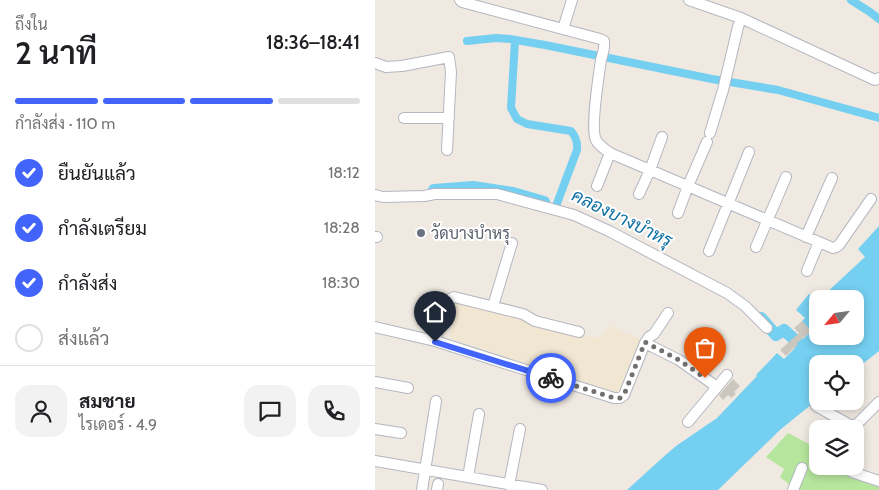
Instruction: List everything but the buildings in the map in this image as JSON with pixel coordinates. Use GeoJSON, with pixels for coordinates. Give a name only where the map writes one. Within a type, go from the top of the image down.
{"type":"FeatureCollection","features":[{"type":"Feature","properties":{"kind":"street"},"geometry":{"type":"LineString","coordinates":[[460,0],[604,41],[593,123],[596,141],[610,153],[836,248],[871,200]]}},
{"type":"Feature","properties":{"kind":"street"},"geometry":{"type":"LineString","coordinates":[[563,28],[572,0]]}},
{"type":"Feature","properties":{"kind":"street"},"geometry":{"type":"LineString","coordinates":[[689,0],[701,2],[741,18],[875,80],[879,78]]}},
{"type":"Feature","properties":{"kind":"street"},"geometry":{"type":"LineString","coordinates":[[678,213],[709,137],[741,18]]}},
{"type":"Feature","properties":{"kind":"street"},"geometry":{"type":"LineString","coordinates":[[375,63],[386,67],[403,66],[449,57],[451,72],[447,150]]}},
{"type":"Feature","properties":{"kind":"street"},"geometry":{"type":"LineString","coordinates":[[404,118],[449,118]]}},
{"type":"Feature","properties":{"kind":"street"},"geometry":{"type":"LineString","coordinates":[[639,194],[662,137]]}},
{"type":"Feature","properties":{"kind":"street"},"geometry":{"type":"LineString","coordinates":[[709,250],[749,152]]}},
{"type":"Feature","properties":{"kind":"street"},"geometry":{"type":"LineString","coordinates":[[597,186],[610,153]]}},
{"type":"Feature","properties":{"kind":"street"},"geometry":{"type":"LineString","coordinates":[[756,247],[786,177]]}},
{"type":"Feature","properties":{"kind":"street"},"geometry":{"type":"LineString","coordinates":[[807,237],[832,178]]}},
{"type":"Feature","properties":{"kind":"street"},"geometry":{"type":"LineString","coordinates":[[375,195],[383,197],[435,194],[497,194],[574,215],[625,239],[727,293],[745,306],[767,328]]}},
{"type":"Feature","properties":{"kind":"street"},"geometry":{"type":"LineString","coordinates":[[807,272],[819,242]]}},
{"type":"Feature","properties":{"kind":"street"},"geometry":{"type":"LineString","coordinates":[[493,306],[512,243]]}},
{"type":"Feature","properties":{"kind":"street"},"geometry":{"type":"LineString","coordinates":[[435,342],[443,308],[454,297],[523,314],[535,321],[579,332]]}},
{"type":"Feature","properties":{"kind":"street"},"geometry":{"type":"LineString","coordinates":[[375,327],[435,342],[614,398],[620,398],[624,395],[645,342],[654,334],[668,313]]}},
{"type":"Feature","properties":{"kind":"street"},"geometry":{"type":"LineString","coordinates":[[645,342],[679,360],[717,387]]}},
{"type":"Feature","properties":{"kind":"street"},"geometry":{"type":"LineString","coordinates":[[688,422],[727,374]]}},
{"type":"Feature","properties":{"kind":"street"},"geometry":{"type":"LineString","coordinates":[[375,382],[408,388]]}},
{"type":"Feature","properties":{"kind":"street"},"geometry":{"type":"LineString","coordinates":[[422,490],[436,401]]}},
{"type":"Feature","properties":{"kind":"street"},"geometry":{"type":"LineString","coordinates":[[823,410],[855,426],[879,402]]}},
{"type":"Feature","properties":{"kind":"street"},"geometry":{"type":"LineString","coordinates":[[467,477],[479,414]]}},
{"type":"Feature","properties":{"kind":"street"},"geometry":{"type":"LineString","coordinates":[[375,429],[401,433]]}},
{"type":"Feature","properties":{"kind":"street"},"geometry":{"type":"LineString","coordinates":[[505,486],[520,429]]}},
{"type":"Feature","properties":{"kind":"street"},"geometry":{"type":"LineString","coordinates":[[375,461],[467,477],[505,486],[542,490]]}},
{"type":"Feature","properties":{"kind":"street"},"geometry":{"type":"LineString","coordinates":[[793,490],[802,468]]}},
{"type":"Feature","properties":{"kind":"street"},"geometry":{"type":"LineString","coordinates":[[861,475],[879,481]]}},
{"type":"Feature","properties":{"kind":"shaded area"},"geometry":{"type":"Polygon","coordinates":[[[454,299],[579,334],[599,338],[609,326],[641,339],[621,394],[449,338],[452,326],[442,323],[448,302],[454,299]]]}},
{"type":"Feature","properties":{"kind":"green space"},"geometry":{"type":"Polygon","coordinates":[[[788,433],[809,444],[809,475],[864,475],[864,471],[879,476],[879,490],[790,490],[790,485],[780,477],[784,469],[766,457],[788,433]]]}},
{"type":"Feature","properties":{"kind":"water"},"geometry":{"type":"Polygon","coordinates":[[[879,226],[879,351],[864,363],[864,355],[809,355],[809,406],[781,429],[718,490],[627,490],[676,446],[717,418],[777,353],[784,359],[799,344],[797,342],[801,337],[803,339],[809,333],[809,345],[864,345],[864,290],[829,290],[865,257],[858,249],[879,226]]]}},
{"type":"Feature","properties":{"kind":"water"},"geometry":{"type":"Polygon","coordinates":[[[809,294],[809,329],[802,321],[805,318],[796,310],[809,294]]]}},
{"type":"Feature","properties":{"kind":"waterway"},"geometry":{"type":"LineString","coordinates":[[851,0],[879,19]]}},
{"type":"Feature","properties":{"kind":"waterway"},"geometry":{"type":"LineString","coordinates":[[467,41],[496,38],[545,45],[712,79],[778,90],[879,118]]}},
{"type":"Feature","properties":{"kind":"waterway"},"geometry":{"type":"LineString","coordinates":[[515,40],[511,108],[517,119],[527,124],[571,131],[577,142],[577,150],[556,206]]}},
{"type":"Feature","properties":{"kind":"waterway","name":"คลองบางบำหรุ"},"geometry":{"type":"LineString","coordinates":[[434,190],[473,187],[513,193],[544,202]]}},
{"type":"Feature","properties":{"kind":"waterway","name":"คลองบางบำหรุ"},"geometry":{"type":"LineString","coordinates":[[761,318],[776,335],[784,330],[806,350]]}},
{"type":"Feature","properties":{"kind":"way so far"},"geometry":{"type":"LineString","coordinates":[[551,378],[614,398],[620,398],[624,395],[630,382],[645,342],[679,360],[705,378]]}},
{"type":"Feature","properties":{"kind":"place","name":"วัดบางบำหรุ"},"geometry":{"type":"Point","coordinates":[421,233]}},
{"type":"Feature","properties":{"kind":"route"},"geometry":{"type":"LineString","coordinates":[[435,342],[551,378]]}}]}
